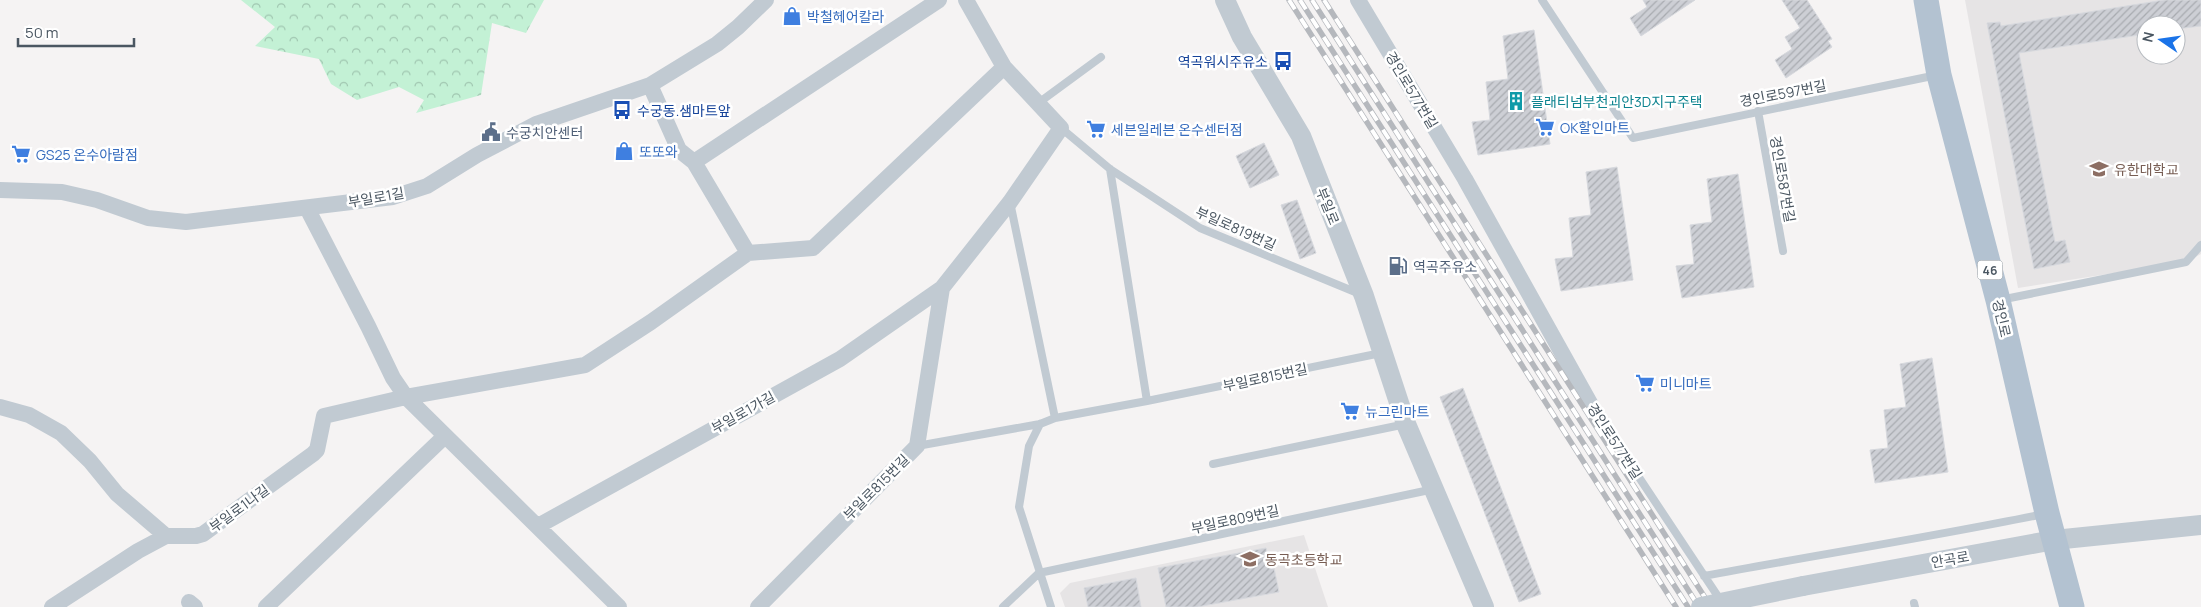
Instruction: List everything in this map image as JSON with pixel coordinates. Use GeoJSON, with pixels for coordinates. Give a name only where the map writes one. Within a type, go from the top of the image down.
{"type":"FeatureCollection","features":[{"type":"Feature","properties":{"kind":"main road","name":"경인로"},"geometry":{"type":"LineString","coordinates":[[1926,0],[1939,75],[1998,300],[2047,513],[2072,607]]}},
{"type":"Feature","properties":{"kind":"street","name":"부일로1길"},"geometry":{"type":"LineString","coordinates":[[1,189],[62,192],[97,200],[148,218],[186,222],[393,197],[426,186],[477,155],[536,124],[650,85],[717,44],[766,0]]}},
{"type":"Feature","properties":{"kind":"street"},"geometry":{"type":"LineString","coordinates":[[694,162],[939,0]]}},
{"type":"Feature","properties":{"kind":"street"},"geometry":{"type":"LineString","coordinates":[[966,0],[1004,67],[1061,128]]}},
{"type":"Feature","properties":{"kind":"street","name":"부일로"},"geometry":{"type":"LineString","coordinates":[[1225,0],[1242,37],[1301,136],[1364,296],[1406,424],[1484,607]]}},
{"type":"Feature","properties":{"kind":"street","name":"경인로577번길"},"geometry":{"type":"LineString","coordinates":[[1358,0],[1465,179],[1591,405]]}},
{"type":"Feature","properties":{"kind":"street"},"geometry":{"type":"LineString","coordinates":[[406,397],[585,365],[651,322],[748,253],[813,248],[1004,67]]}},
{"type":"Feature","properties":{"kind":"street"},"geometry":{"type":"LineString","coordinates":[[650,85],[679,150],[694,162],[748,253]]}},
{"type":"Feature","properties":{"kind":"street","name":"부일로1가길"},"geometry":{"type":"LineString","coordinates":[[538,526],[840,359],[942,288],[1010,202],[1061,128]]}},
{"type":"Feature","properties":{"kind":"street"},"geometry":{"type":"LineString","coordinates":[[307,208],[393,378],[406,397],[619,607]]}},
{"type":"Feature","properties":{"kind":"street","name":"부일로1가길"},"geometry":{"type":"LineString","coordinates":[[917,446],[942,288]]}},
{"type":"Feature","properties":{"kind":"street","name":"부일로1나길"},"geometry":{"type":"LineString","coordinates":[[52,607],[138,550],[166,536],[196,536],[203,534],[313,454],[316,450],[324,416],[406,397]]}},
{"type":"Feature","properties":{"kind":"street"},"geometry":{"type":"LineString","coordinates":[[0,407],[29,416],[61,433],[90,461],[117,494],[166,536]]}},
{"type":"Feature","properties":{"kind":"street"},"geometry":{"type":"LineString","coordinates":[[266,607],[445,436]]}},
{"type":"Feature","properties":{"kind":"street","name":"부일로815번길"},"geometry":{"type":"LineString","coordinates":[[758,607],[917,446]]}},
{"type":"Feature","properties":{"kind":"street","name":"안곡로"},"geometry":{"type":"LineString","coordinates":[[1701,607],[1803,586],[2054,540],[2201,524]]}},
{"type":"Feature","properties":{"kind":"lane","name":"경인로597번길"},"geometry":{"type":"LineString","coordinates":[[1542,0],[1633,138],[1939,75]]}},
{"type":"Feature","properties":{"kind":"lane"},"geometry":{"type":"LineString","coordinates":[[1037,104],[1101,57]]}},
{"type":"Feature","properties":{"kind":"lane","name":"경인로587번길"},"geometry":{"type":"LineString","coordinates":[[1758,111],[1783,251]]}},
{"type":"Feature","properties":{"kind":"lane","name":"부일로819번길"},"geometry":{"type":"LineString","coordinates":[[1061,128],[1110,169],[1200,228],[1364,296]]}},
{"type":"Feature","properties":{"kind":"lane"},"geometry":{"type":"LineString","coordinates":[[1110,169],[1147,401]]}},
{"type":"Feature","properties":{"kind":"lane"},"geometry":{"type":"LineString","coordinates":[[1010,202],[1055,418]]}},
{"type":"Feature","properties":{"kind":"lane"},"geometry":{"type":"LineString","coordinates":[[1998,300],[2186,262],[2201,245]]}},
{"type":"Feature","properties":{"kind":"lane","name":"부일로815번길"},"geometry":{"type":"LineString","coordinates":[[917,446],[1040,424],[1055,418],[1383,352]]}},
{"type":"Feature","properties":{"kind":"lane","name":"경인로577번길"},"geometry":{"type":"LineString","coordinates":[[1591,405],[1725,607]]}},
{"type":"Feature","properties":{"kind":"lane"},"geometry":{"type":"LineString","coordinates":[[1040,424],[1029,446],[1018,507],[1050,607]]}},
{"type":"Feature","properties":{"kind":"lane"},"geometry":{"type":"LineString","coordinates":[[1213,464],[1406,424]]}},
{"type":"Feature","properties":{"kind":"lane","name":"부일로809번길"},"geometry":{"type":"LineString","coordinates":[[1039,573],[1435,489]]}},
{"type":"Feature","properties":{"kind":"lane"},"geometry":{"type":"LineString","coordinates":[[1704,576],[1860,547],[1961,531],[2047,513]]}},
{"type":"Feature","properties":{"kind":"lane"},"geometry":{"type":"LineString","coordinates":[[1003,607],[1039,573]]}},
{"type":"Feature","properties":{"kind":"shaded area","name":"유한대학교"},"geometry":{"type":"Polygon","coordinates":[[[1965,0],[2201,0],[2201,254],[2186,262],[2018,288],[1965,0]]]}},
{"type":"Feature","properties":{"kind":"shaded area","name":"동곡초등학교"},"geometry":{"type":"Polygon","coordinates":[[[1304,535],[1328,607],[1065,607],[1060,593],[1070,583],[1304,535]]]}},
{"type":"Feature","properties":{"kind":"green space"},"geometry":{"type":"Polygon","coordinates":[[[241,0],[544,0],[526,33],[492,23],[481,95],[416,113],[424,100],[399,87],[357,100],[331,84],[319,59],[255,46],[275,27],[241,0]]]}},
{"type":"Feature","properties":{"kind":"building"},"geometry":{"type":"Polygon","coordinates":[[[1643,0],[1695,0],[1641,36],[1630,18],[1647,7],[1643,0]]]}},
{"type":"Feature","properties":{"kind":"building"},"geometry":{"type":"Polygon","coordinates":[[[1782,0],[1807,0],[1832,39],[1828,41],[1832,47],[1786,78],[1775,60],[1792,49],[1785,37],[1800,28],[1782,0]]]}},
{"type":"Feature","properties":{"kind":"building"},"geometry":{"type":"Polygon","coordinates":[[[2164,0],[2201,0],[2201,26],[2186,28],[2186,15],[2136,15],[2136,35],[2019,53],[2055,242],[2065,240],[2070,262],[2034,269],[1987,23],[2000,22],[2001,26],[2164,0]]]}},
{"type":"Feature","properties":{"kind":"building","name":"플래티넘부천괴안3D지구주택"},"geometry":{"type":"Polygon","coordinates":[[[1534,30],[1550,144],[1478,155],[1472,122],[1490,120],[1486,82],[1508,79],[1503,36],[1534,30]]]}},
{"type":"Feature","properties":{"kind":"building"},"geometry":{"type":"Polygon","coordinates":[[[1264,143],[1279,175],[1250,188],[1236,156],[1264,143]]]}},
{"type":"Feature","properties":{"kind":"building"},"geometry":{"type":"Polygon","coordinates":[[[1617,167],[1633,280],[1561,291],[1555,259],[1573,257],[1569,218],[1591,215],[1586,172],[1617,167]]]}},
{"type":"Feature","properties":{"kind":"building"},"geometry":{"type":"Polygon","coordinates":[[[1738,174],[1754,287],[1682,298],[1676,266],[1694,264],[1690,225],[1712,222],[1707,179],[1738,174]]]}},
{"type":"Feature","properties":{"kind":"building"},"geometry":{"type":"Polygon","coordinates":[[[1297,200],[1316,253],[1300,259],[1281,205],[1297,200]]]}},
{"type":"Feature","properties":{"kind":"building"},"geometry":{"type":"Polygon","coordinates":[[[1932,358],[1948,472],[1875,483],[1870,450],[1888,448],[1884,410],[1906,407],[1900,364],[1932,358]]]}},
{"type":"Feature","properties":{"kind":"building"},"geometry":{"type":"Polygon","coordinates":[[[1463,388],[1541,594],[1519,602],[1440,397],[1463,388]]]}},
{"type":"Feature","properties":{"kind":"building"},"geometry":{"type":"Polygon","coordinates":[[[1266,548],[1269,563],[1273,563],[1279,592],[1197,607],[1166,607],[1158,568],[1266,548]]]}},
{"type":"Feature","properties":{"kind":"building"},"geometry":{"type":"Polygon","coordinates":[[[1136,578],[1141,607],[1088,607],[1084,588],[1136,578]]]}},
{"type":"Feature","properties":{"kind":"railway"},"geometry":{"type":"LineString","coordinates":[[1289,0],[1676,607]]}},
{"type":"Feature","properties":{"kind":"railway"},"geometry":{"type":"LineString","coordinates":[[1300,0],[1688,607]]}},
{"type":"Feature","properties":{"kind":"railway"},"geometry":{"type":"LineString","coordinates":[[1312,0],[1699,607]]}},
{"type":"Feature","properties":{"kind":"railway"},"geometry":{"type":"LineString","coordinates":[[1324,0],[1711,607]]}},
{"type":"Feature","properties":{"kind":"place","name":"박철헤어칼라"},"geometry":{"type":"Point","coordinates":[792,16]}},
{"type":"Feature","properties":{"kind":"place","name":"역곡워시주유소"},"geometry":{"type":"Point","coordinates":[1283,61]}},
{"type":"Feature","properties":{"kind":"place","name":"플래티넘부천괴안3D지구주택"},"geometry":{"type":"Point","coordinates":[1516,101]}},
{"type":"Feature","properties":{"kind":"place","name":"수궁동.샘마트앞"},"geometry":{"type":"Point","coordinates":[622,110]}},
{"type":"Feature","properties":{"kind":"place","name":"OK할인마트"},"geometry":{"type":"Point","coordinates":[1545,127]}},
{"type":"Feature","properties":{"kind":"place","name":"세븐일레븐 온수센터점"},"geometry":{"type":"Point","coordinates":[1096,129]}},
{"type":"Feature","properties":{"kind":"place","name":"수궁치안센터"},"geometry":{"type":"Point","coordinates":[491,132]}},
{"type":"Feature","properties":{"kind":"place","name":"또또와"},"geometry":{"type":"Point","coordinates":[624,151]}},
{"type":"Feature","properties":{"kind":"place","name":"GS25 온수아람점"},"geometry":{"type":"Point","coordinates":[21,154]}},
{"type":"Feature","properties":{"kind":"place","name":"유한대학교"},"geometry":{"type":"Point","coordinates":[2099,169]}},
{"type":"Feature","properties":{"kind":"place","name":"역곡주유소"},"geometry":{"type":"Point","coordinates":[1398,266]}},
{"type":"Feature","properties":{"kind":"place","name":"미니마트"},"geometry":{"type":"Point","coordinates":[1645,383]}},
{"type":"Feature","properties":{"kind":"place","name":"뉴그린마트"},"geometry":{"type":"Point","coordinates":[1350,411]}},
{"type":"Feature","properties":{"kind":"place","name":"동곡초등학교"},"geometry":{"type":"Point","coordinates":[1250,559]}}]}
